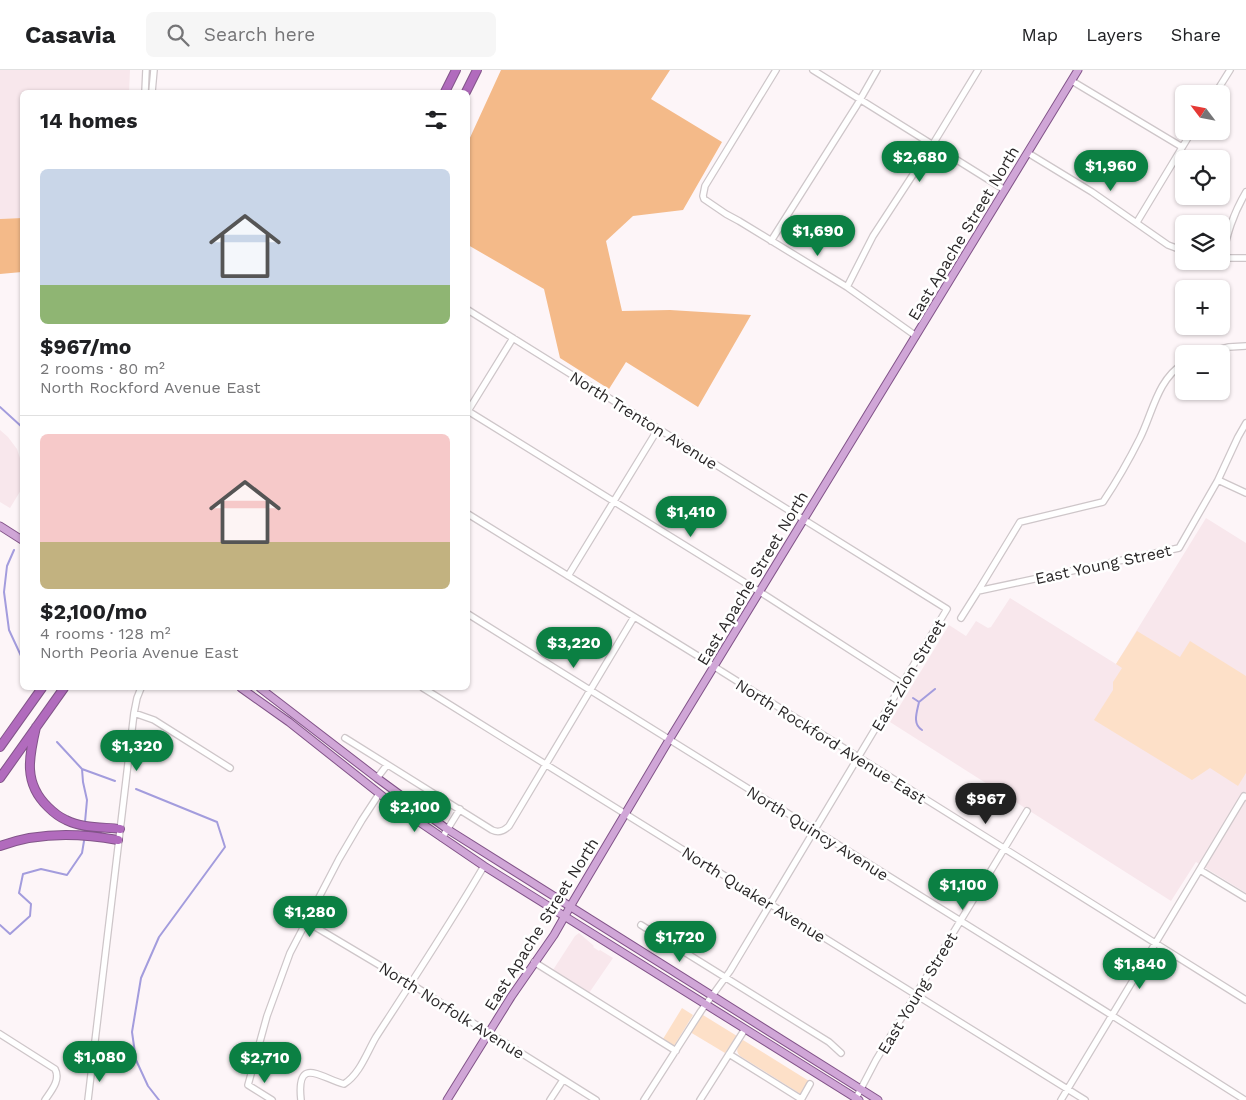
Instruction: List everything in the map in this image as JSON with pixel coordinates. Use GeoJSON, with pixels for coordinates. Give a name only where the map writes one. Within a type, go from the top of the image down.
{"type":"FeatureCollection","features":[{"type":"Feature","properties":{"kind":"highway"},"geometry":{"type":"LineString","coordinates":[[446,90],[456,70]]}},
{"type":"Feature","properties":{"kind":"highway"},"geometry":{"type":"LineString","coordinates":[[467,90],[477,70]]}},
{"type":"Feature","properties":{"kind":"highway"},"geometry":{"type":"LineString","coordinates":[[0,747],[41,690]]}},
{"type":"Feature","properties":{"kind":"highway"},"geometry":{"type":"LineString","coordinates":[[0,778],[63,690]]}},
{"type":"Feature","properties":{"kind":"highway"},"geometry":{"type":"LineString","coordinates":[[36,727],[30,754],[30,775],[37,794],[43,802],[58,816],[76,824],[120,829]]}},
{"type":"Feature","properties":{"kind":"highway"},"geometry":{"type":"LineString","coordinates":[[0,846],[25,839],[60,835],[82,835],[118,840]]}},
{"type":"Feature","properties":{"kind":"main road","name":"East Apache Street North"},"geometry":{"type":"LineString","coordinates":[[447,1100],[534,962],[554,935],[669,740],[1078,70]]}},
{"type":"Feature","properties":{"kind":"main road"},"geometry":{"type":"LineString","coordinates":[[0,526],[20,539]]}},
{"type":"Feature","properties":{"kind":"main road"},"geometry":{"type":"LineString","coordinates":[[244,690],[289,722],[379,794],[442,838],[857,1100]]}},
{"type":"Feature","properties":{"kind":"main road"},"geometry":{"type":"LineString","coordinates":[[263,690],[447,829],[878,1100]]}},
{"type":"Feature","properties":{"kind":"street"},"geometry":{"type":"LineString","coordinates":[[145,90],[146,70]]}},
{"type":"Feature","properties":{"kind":"street"},"geometry":{"type":"LineString","coordinates":[[152,90],[154,70]]}},
{"type":"Feature","properties":{"kind":"street"},"geometry":{"type":"LineString","coordinates":[[776,70],[705,186],[703,196],[706,201],[847,287],[916,336]]}},
{"type":"Feature","properties":{"kind":"street"},"geometry":{"type":"LineString","coordinates":[[813,70],[1005,190]]}},
{"type":"Feature","properties":{"kind":"street"},"geometry":{"type":"LineString","coordinates":[[771,241],[832,146],[877,70]]}},
{"type":"Feature","properties":{"kind":"street"},"geometry":{"type":"LineString","coordinates":[[847,287],[873,236],[933,144],[978,70]]}},
{"type":"Feature","properties":{"kind":"street"},"geometry":{"type":"LineString","coordinates":[[1221,85],[1230,70]]}},
{"type":"Feature","properties":{"kind":"street"},"geometry":{"type":"LineString","coordinates":[[1072,80],[1182,148]]}},
{"type":"Feature","properties":{"kind":"street"},"geometry":{"type":"LineString","coordinates":[[1137,222],[1187,140]]}},
{"type":"Feature","properties":{"kind":"street"},"geometry":{"type":"LineString","coordinates":[[1028,152],[1092,192],[1168,245],[1175,248]]}},
{"type":"Feature","properties":{"kind":"street"},"geometry":{"type":"LineString","coordinates":[[1230,226],[1246,192]]}},
{"type":"Feature","properties":{"kind":"street"},"geometry":{"type":"LineString","coordinates":[[1230,258],[1246,258]]}},
{"type":"Feature","properties":{"kind":"street","name":"North Trenton Avenue"},"geometry":{"type":"LineString","coordinates":[[470,311],[947,610]]}},
{"type":"Feature","properties":{"kind":"street"},"geometry":{"type":"LineString","coordinates":[[470,408],[513,338]]}},
{"type":"Feature","properties":{"kind":"street"},"geometry":{"type":"LineString","coordinates":[[1230,347],[1246,346]]}},
{"type":"Feature","properties":{"kind":"street"},"geometry":{"type":"LineString","coordinates":[[961,618],[1020,522],[1103,502],[1140,437],[1163,384],[1175,371]]}},
{"type":"Feature","properties":{"kind":"street"},"geometry":{"type":"LineString","coordinates":[[470,412],[760,592],[903,684]]}},
{"type":"Feature","properties":{"kind":"street","name":"East Young Street"},"geometry":{"type":"LineString","coordinates":[[978,591],[1178,548],[1218,480],[1246,423]]}},
{"type":"Feature","properties":{"kind":"street"},"geometry":{"type":"LineString","coordinates":[[568,576],[658,429]]}},
{"type":"Feature","properties":{"kind":"street"},"geometry":{"type":"LineString","coordinates":[[1218,480],[1246,493]]}},
{"type":"Feature","properties":{"kind":"street","name":"North Rockford Avenue East"},"geometry":{"type":"LineString","coordinates":[[470,515],[1246,1000]]}},
{"type":"Feature","properties":{"kind":"street","name":"East Zion Street"},"geometry":{"type":"LineString","coordinates":[[644,1100],[725,977],[947,610]]}},
{"type":"Feature","properties":{"kind":"street","name":"North Quincy Avenue"},"geometry":{"type":"LineString","coordinates":[[470,615],[1245,1100]]}},
{"type":"Feature","properties":{"kind":"street"},"geometry":{"type":"LineString","coordinates":[[345,738],[494,831],[502,831],[509,826],[634,616]]}},
{"type":"Feature","properties":{"kind":"street"},"geometry":{"type":"LineString","coordinates":[[88,1100],[134,713],[140,690]]}},
{"type":"Feature","properties":{"kind":"street","name":"North Quaker Avenue"},"geometry":{"type":"LineString","coordinates":[[426,690],[1085,1100]]}},
{"type":"Feature","properties":{"kind":"street"},"geometry":{"type":"LineString","coordinates":[[134,713],[154,720],[230,768]]}},
{"type":"Feature","properties":{"kind":"street"},"geometry":{"type":"LineString","coordinates":[[377,778],[386,764]]}},
{"type":"Feature","properties":{"kind":"street"},"geometry":{"type":"LineString","coordinates":[[272,1100],[248,1084],[267,1016],[290,953],[339,859],[379,794]]}},
{"type":"Feature","properties":{"kind":"street"},"geometry":{"type":"LineString","coordinates":[[1062,1100],[1245,796]]}},
{"type":"Feature","properties":{"kind":"street"},"geometry":{"type":"LineString","coordinates":[[442,838],[460,809]]}},
{"type":"Feature","properties":{"kind":"street","name":"East Young Street"},"geometry":{"type":"LineString","coordinates":[[857,1100],[876,1060],[1027,810]]}},
{"type":"Feature","properties":{"kind":"street"},"geometry":{"type":"LineString","coordinates":[[301,1100],[301,1082],[304,1075],[308,1073],[320,1074],[335,1082],[344,1084],[350,1080],[484,866]]}},
{"type":"Feature","properties":{"kind":"street"},"geometry":{"type":"LineString","coordinates":[[1200,870],[1246,898]]}},
{"type":"Feature","properties":{"kind":"street","name":"North Norfolk Avenue"},"geometry":{"type":"LineString","coordinates":[[307,922],[411,984],[596,1100]]}},
{"type":"Feature","properties":{"kind":"street"},"geometry":{"type":"LineString","coordinates":[[641,925],[829,1042],[841,1053]]}},
{"type":"Feature","properties":{"kind":"street"},"geometry":{"type":"LineString","coordinates":[[534,962],[676,1050]]}},
{"type":"Feature","properties":{"kind":"street"},"geometry":{"type":"LineString","coordinates":[[700,1100],[745,1029]]}},
{"type":"Feature","properties":{"kind":"street"},"geometry":{"type":"LineString","coordinates":[[0,1034],[52,1066],[57,1073],[56,1082],[45,1100]]}},
{"type":"Feature","properties":{"kind":"street"},"geometry":{"type":"LineString","coordinates":[[729,1054],[801,1100],[810,1084]]}},
{"type":"Feature","properties":{"kind":"street"},"geometry":{"type":"LineString","coordinates":[[550,1100],[563,1080]]}},
{"type":"Feature","properties":{"kind":"shaded area"},"geometry":{"type":"Polygon","coordinates":[[[0,70],[130,70],[129,90],[20,90],[20,218],[0,219],[0,70]]]}},
{"type":"Feature","properties":{"kind":"shaded area"},"geometry":{"type":"Polygon","coordinates":[[[501,70],[670,70],[651,99],[722,142],[683,210],[633,216],[606,241],[622,311],[670,310],[751,315],[698,407],[626,362],[609,389],[560,358],[544,289],[470,246],[470,138],[501,70]]]}},
{"type":"Feature","properties":{"kind":"shaded area"},"geometry":{"type":"Polygon","coordinates":[[[20,218],[20,272],[0,274],[0,219],[20,218]]]}},
{"type":"Feature","properties":{"kind":"shaded area"},"geometry":{"type":"Polygon","coordinates":[[[0,430],[17,449],[20,458],[20,492],[10,508],[0,502],[0,430]]]}},
{"type":"Feature","properties":{"kind":"shaded area"},"geometry":{"type":"Polygon","coordinates":[[[1206,518],[1246,543],[1246,893],[1196,862],[1171,901],[890,722],[949,625],[966,636],[976,621],[988,628],[991,627],[1010,598],[1116,664],[1206,518]]]}},
{"type":"Feature","properties":{"kind":"shaded area"},"geometry":{"type":"Polygon","coordinates":[[[1137,631],[1180,657],[1190,641],[1246,676],[1246,773],[1238,786],[1210,768],[1192,780],[1094,720],[1113,690],[1113,682],[1122,668],[1116,664],[1137,631]]]}},
{"type":"Feature","properties":{"kind":"shaded area"},"geometry":{"type":"Polygon","coordinates":[[[579,933],[593,947],[613,958],[589,993],[553,970],[575,936],[579,933]]]}},
{"type":"Feature","properties":{"kind":"shaded area"},"geometry":{"type":"Polygon","coordinates":[[[682,1008],[693,1015],[674,1046],[663,1039],[682,1008]]]}},
{"type":"Feature","properties":{"kind":"shaded area"},"geometry":{"type":"Polygon","coordinates":[[[703,1015],[737,1036],[725,1053],[690,1032],[703,1015]]]}},
{"type":"Feature","properties":{"kind":"shaded area"},"geometry":{"type":"Polygon","coordinates":[[[743,1040],[809,1081],[802,1093],[799,1093],[740,1056],[737,1050],[743,1040]]]}},
{"type":"Feature","properties":{"kind":"waterway"},"geometry":{"type":"LineString","coordinates":[[0,407],[20,425]]}},
{"type":"Feature","properties":{"kind":"waterway"},"geometry":{"type":"LineString","coordinates":[[14,550],[7,566],[4,592],[9,630],[20,654]]}},
{"type":"Feature","properties":{"kind":"waterway"},"geometry":{"type":"LineString","coordinates":[[919,702],[935,689]]}},
{"type":"Feature","properties":{"kind":"waterway"},"geometry":{"type":"LineString","coordinates":[[913,698],[919,702],[916,721],[922,730]]}},
{"type":"Feature","properties":{"kind":"waterway"},"geometry":{"type":"LineString","coordinates":[[57,742],[82,769],[115,781]]}},
{"type":"Feature","properties":{"kind":"waterway"},"geometry":{"type":"LineString","coordinates":[[82,769],[87,800],[85,822]]}},
{"type":"Feature","properties":{"kind":"waterway"},"geometry":{"type":"LineString","coordinates":[[136,789],[217,822],[225,847],[159,937],[141,978],[132,1032],[136,1060],[148,1086],[159,1100]]}},
{"type":"Feature","properties":{"kind":"waterway"},"geometry":{"type":"LineString","coordinates":[[0,925],[10,934],[30,916],[31,904],[19,893],[23,874],[41,869],[67,875],[82,853],[84,841]]}}]}
